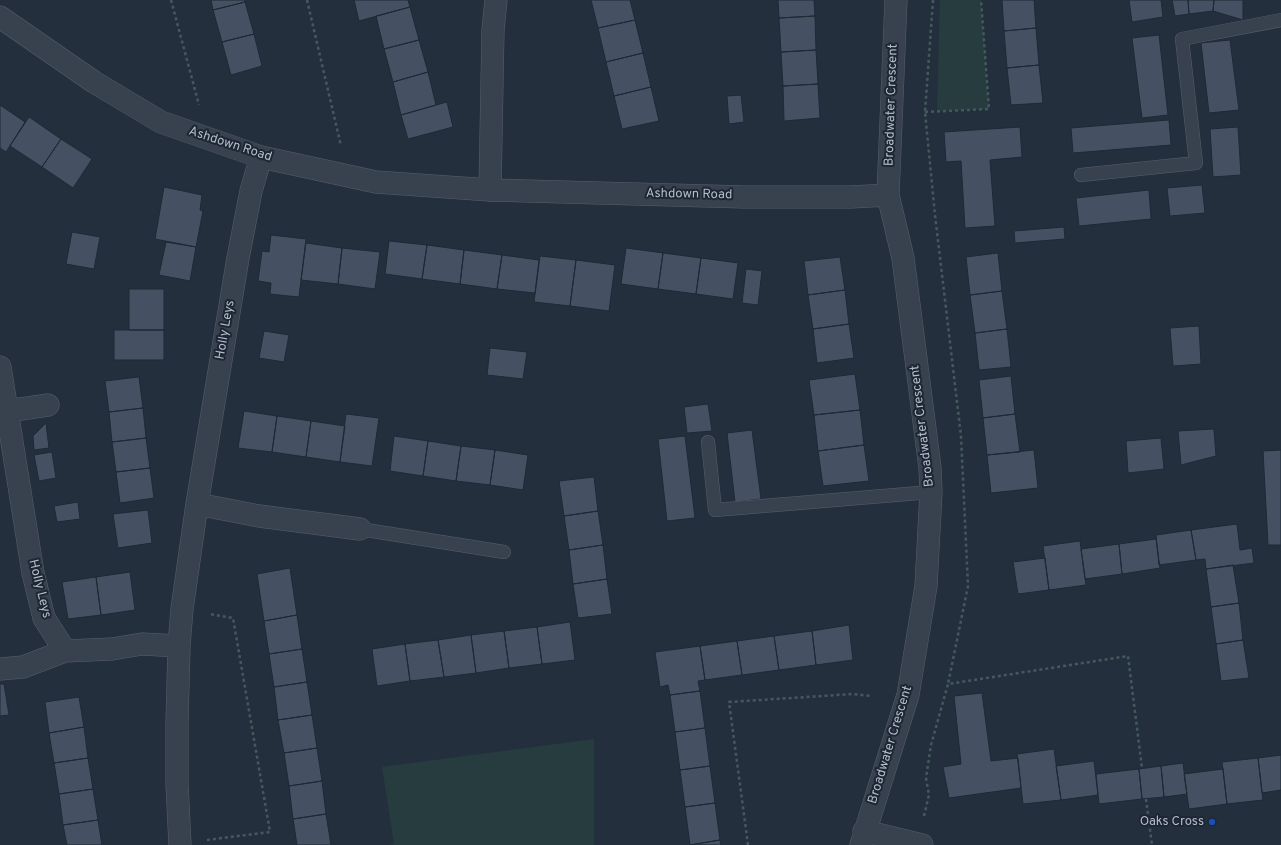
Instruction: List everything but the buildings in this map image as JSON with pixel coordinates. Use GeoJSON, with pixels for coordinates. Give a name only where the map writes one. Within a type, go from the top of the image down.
{"type":"FeatureCollection","features":[{"type":"Feature","properties":{"kind":"street"},"geometry":{"type":"LineString","coordinates":[[490,190],[493,30],[496,0]]}},
{"type":"Feature","properties":{"kind":"street","name":"Broadwater Crescent"},"geometry":{"type":"LineString","coordinates":[[862,838],[907,699],[926,586],[931,492],[930,468],[903,258],[888,195],[896,0]]}},
{"type":"Feature","properties":{"kind":"street","name":"Ashdown Road"},"geometry":{"type":"LineString","coordinates":[[0,17],[94,82],[161,122],[261,157],[376,182],[490,190],[744,197],[851,197],[888,195]]}},
{"type":"Feature","properties":{"kind":"street","name":"Holly Leys"},"geometry":{"type":"LineString","coordinates":[[180,844],[177,784],[178,646],[182,609],[197,504],[238,258],[251,191],[261,157]]}},
{"type":"Feature","properties":{"kind":"street","name":"Holly Leys"},"geometry":{"type":"LineString","coordinates":[[0,366],[33,573],[44,618],[65,651]]}},
{"type":"Feature","properties":{"kind":"street"},"geometry":{"type":"LineString","coordinates":[[7,410],[48,405]]}},
{"type":"Feature","properties":{"kind":"street"},"geometry":{"type":"LineString","coordinates":[[197,504],[259,516],[360,529]]}},
{"type":"Feature","properties":{"kind":"street"},"geometry":{"type":"LineString","coordinates":[[0,669],[24,667],[65,651],[112,649],[142,644],[178,646]]}},
{"type":"Feature","properties":{"kind":"street"},"geometry":{"type":"LineString","coordinates":[[862,838],[922,845]]}},
{"type":"Feature","properties":{"kind":"lane"},"geometry":{"type":"LineString","coordinates":[[1081,175],[1196,163],[1182,39],[1281,20]]}},
{"type":"Feature","properties":{"kind":"lane"},"geometry":{"type":"LineString","coordinates":[[708,442],[715,510],[931,492]]}},
{"type":"Feature","properties":{"kind":"lane"},"geometry":{"type":"LineString","coordinates":[[360,529],[504,552]]}},
{"type":"Feature","properties":{"kind":"path"},"geometry":{"type":"LineString","coordinates":[[170,0],[207,138]]}},
{"type":"Feature","properties":{"kind":"path"},"geometry":{"type":"LineString","coordinates":[[307,0],[348,176]]}},
{"type":"Feature","properties":{"kind":"path"},"geometry":{"type":"LineString","coordinates":[[933,0],[926,112],[989,109],[981,0]]}},
{"type":"Feature","properties":{"kind":"path"},"geometry":{"type":"LineString","coordinates":[[180,844],[270,832],[232,618],[182,609]]}},
{"type":"Feature","properties":{"kind":"path"},"geometry":{"type":"LineString","coordinates":[[924,816],[929,795],[926,778],[931,745],[948,684],[1128,656],[1142,768]]}},
{"type":"Feature","properties":{"kind":"path"},"geometry":{"type":"LineString","coordinates":[[748,845],[729,702],[853,694],[872,696]]}},
{"type":"Feature","properties":{"kind":"path"},"geometry":{"type":"LineString","coordinates":[[1146,799],[1152,845]]}},
{"type":"Feature","properties":{"kind":"green space"},"geometry":{"type":"Polygon","coordinates":[[[940,0],[981,0],[989,109],[937,111],[940,0]]]}},
{"type":"Feature","properties":{"kind":"green space"},"geometry":{"type":"Polygon","coordinates":[[[594,739],[594,845],[388,845],[394,844],[382,767],[594,739]]]}},
{"type":"Feature","properties":{"kind":"place","name":"Oaks Cross"},"geometry":{"type":"Point","coordinates":[1212,822]}}]}
